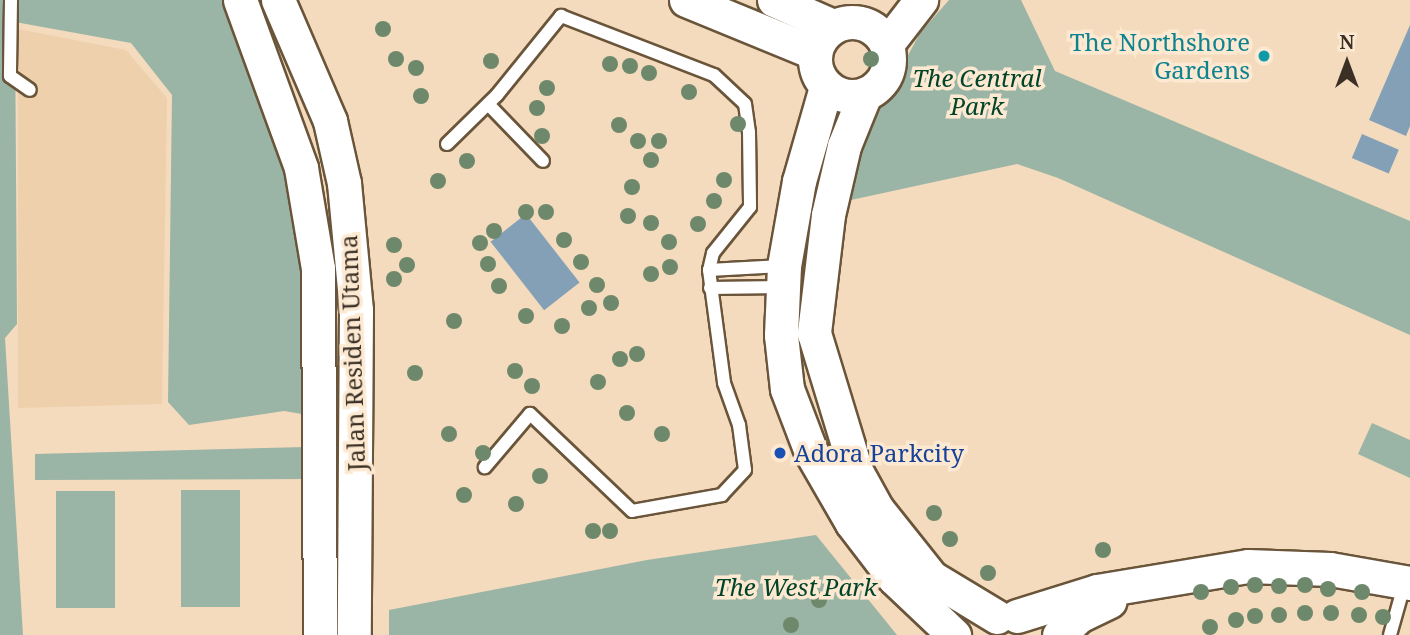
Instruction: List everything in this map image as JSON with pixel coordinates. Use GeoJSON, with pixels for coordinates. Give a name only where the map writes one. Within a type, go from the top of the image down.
{"type":"FeatureCollection","features":[{"type":"Feature","properties":{"kind":"street","name":"Jalan Residen Utama"},"geometry":{"type":"LineString","coordinates":[[240,0],[302,168],[318,269],[337,501],[355,635]]}},
{"type":"Feature","properties":{"kind":"street","name":"Jalan Residen Utama"},"geometry":{"type":"LineString","coordinates":[[278,0],[330,121],[344,183],[356,310],[337,501],[320,635]]}},
{"type":"Feature","properties":{"kind":"street"},"geometry":{"type":"LineString","coordinates":[[686,0],[839,25],[869,25],[887,44],[889,68],[876,88],[865,94],[845,96],[826,87],[814,65],[839,25]]}},
{"type":"Feature","properties":{"kind":"street"},"geometry":{"type":"LineString","coordinates":[[887,44],[922,0]]}},
{"type":"Feature","properties":{"kind":"street"},"geometry":{"type":"LineString","coordinates":[[784,2],[839,25]]}},
{"type":"Feature","properties":{"kind":"street"},"geometry":{"type":"LineString","coordinates":[[826,87],[799,181],[783,276],[781,335],[787,389],[819,470],[894,578],[954,635]]}},
{"type":"Feature","properties":{"kind":"street"},"geometry":{"type":"LineString","coordinates":[[865,94],[844,146],[828,215],[814,333],[856,471],[877,509],[931,577],[1008,626],[1097,590],[1248,566],[1330,569],[1408,582]]}},
{"type":"Feature","properties":{"kind":"street"},"geometry":{"type":"LineString","coordinates":[[1059,635],[1079,616],[1143,583]]}},
{"type":"Feature","properties":{"kind":"lane"},"geometry":{"type":"LineString","coordinates":[[11,0],[9,76],[30,90]]}},
{"type":"Feature","properties":{"kind":"lane"},"geometry":{"type":"LineString","coordinates":[[447,144],[488,104],[561,16],[714,75],[745,104],[753,193],[746,217],[713,253],[709,270],[724,383],[744,455],[745,470],[722,495],[632,511],[530,414],[485,467]]}},
{"type":"Feature","properties":{"kind":"lane"},"geometry":{"type":"LineString","coordinates":[[488,104],[543,161]]}},
{"type":"Feature","properties":{"kind":"lane"},"geometry":{"type":"LineString","coordinates":[[709,270],[783,276]]}},
{"type":"Feature","properties":{"kind":"lane"},"geometry":{"type":"LineString","coordinates":[[710,288],[783,276]]}},
{"type":"Feature","properties":{"kind":"lane"},"geometry":{"type":"LineString","coordinates":[[1390,635],[1408,582]]}},
{"type":"Feature","properties":{"kind":"shaded area"},"geometry":{"type":"Polygon","coordinates":[[[18,29],[126,50],[167,98],[162,404],[18,408],[18,29]]]}},
{"type":"Feature","properties":{"kind":"green space"},"geometry":{"type":"Polygon","coordinates":[[[0,0],[230,0],[277,139],[306,256],[310,479],[35,480],[35,454],[306,447],[308,415],[284,411],[189,425],[168,402],[172,95],[131,43],[15,22],[17,324],[5,338],[23,635],[0,635],[0,0]]]}},
{"type":"Feature","properties":{"kind":"green space","name":"The Central Park"},"geometry":{"type":"Polygon","coordinates":[[[949,0],[1021,0],[1055,71],[1410,221],[1410,335],[1058,178],[1017,164],[851,200],[855,172],[877,113],[920,33],[949,0]]]}},
{"type":"Feature","properties":{"kind":"green space"},"geometry":{"type":"Polygon","coordinates":[[[1372,423],[1410,440],[1410,478],[1358,454],[1372,423]]]}},
{"type":"Feature","properties":{"kind":"green space"},"geometry":{"type":"Polygon","coordinates":[[[181,490],[240,490],[240,607],[181,607],[181,490]]]}},
{"type":"Feature","properties":{"kind":"green space"},"geometry":{"type":"Polygon","coordinates":[[[56,491],[115,491],[115,608],[56,608],[56,491]]]}},
{"type":"Feature","properties":{"kind":"green space","name":"The West Park"},"geometry":{"type":"Polygon","coordinates":[[[816,535],[897,635],[389,635],[389,610],[647,560],[816,535]]]}},
{"type":"Feature","properties":{"kind":"water"},"geometry":{"type":"Polygon","coordinates":[[[1410,25],[1410,126],[1406,136],[1369,120],[1410,25]]]}},
{"type":"Feature","properties":{"kind":"water"},"geometry":{"type":"Polygon","coordinates":[[[1362,134],[1399,150],[1389,174],[1352,158],[1362,134]]]}},
{"type":"Feature","properties":{"kind":"water"},"geometry":{"type":"Polygon","coordinates":[[[526,214],[580,283],[544,310],[491,242],[526,214]]]}},
{"type":"Feature","properties":{"kind":"place","name":"The Northshore Gardens"},"geometry":{"type":"Point","coordinates":[1264,56]}},
{"type":"Feature","properties":{"kind":"place","name":"Adora Parkcity"},"geometry":{"type":"Point","coordinates":[780,453]}}]}
